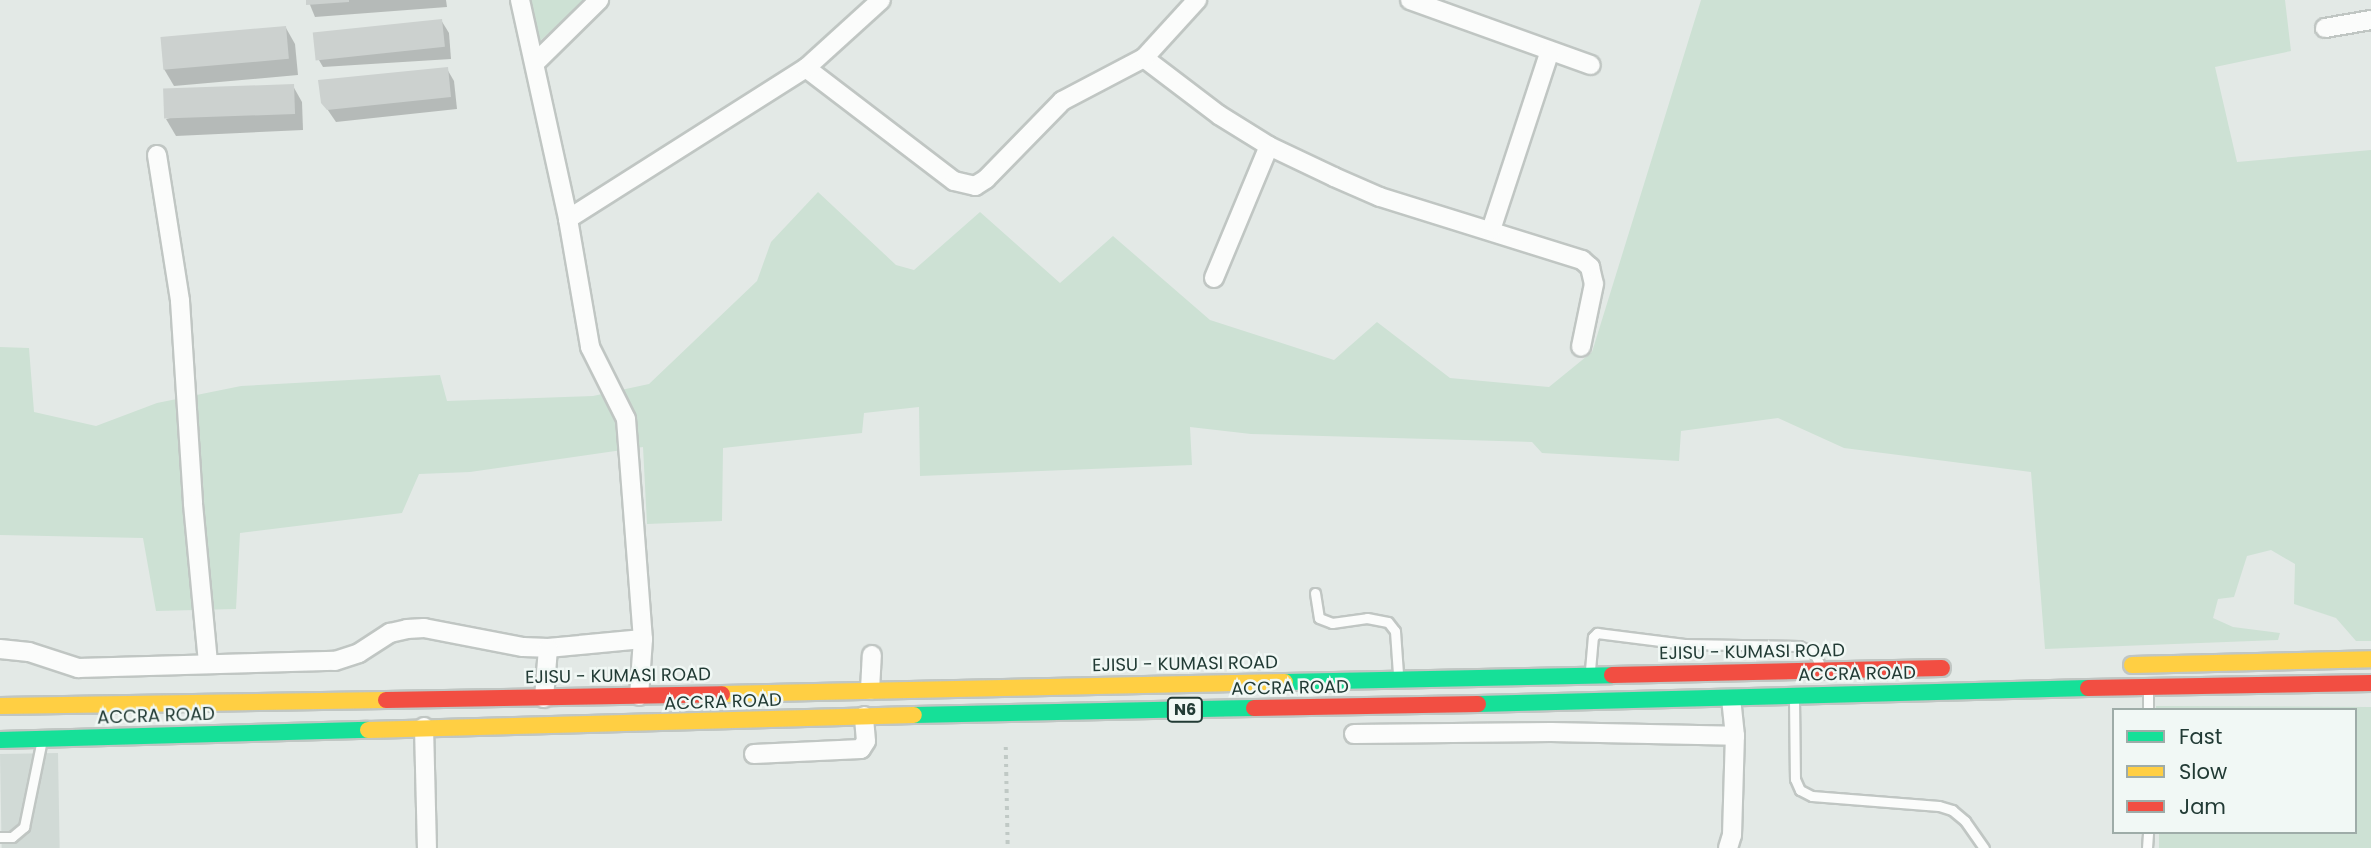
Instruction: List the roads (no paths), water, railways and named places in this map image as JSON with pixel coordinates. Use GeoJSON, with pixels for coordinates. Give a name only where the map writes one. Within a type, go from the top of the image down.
{"type":"FeatureCollection","features":[{"type":"Feature","properties":{"kind":"highway"},"geometry":{"type":"LineString","coordinates":[[2118,666],[2371,659]]}},
{"type":"Feature","properties":{"kind":"highway","name":"EJISU - KUMASI ROAD"},"geometry":{"type":"LineString","coordinates":[[0,706],[544,698],[1956,668]]}},
{"type":"Feature","properties":{"kind":"highway","name":"ACCRA ROAD"},"geometry":{"type":"LineString","coordinates":[[0,740],[864,716],[2371,683]]}},
{"type":"Feature","properties":{"kind":"street"},"geometry":{"type":"LineString","coordinates":[[520,0],[568,219],[590,347],[626,419],[643,639],[639,696]]}},
{"type":"Feature","properties":{"kind":"street"},"geometry":{"type":"LineString","coordinates":[[535,62],[599,0]]}},
{"type":"Feature","properties":{"kind":"street"},"geometry":{"type":"LineString","coordinates":[[568,219],[806,68],[880,0]]}},
{"type":"Feature","properties":{"kind":"street"},"geometry":{"type":"LineString","coordinates":[[806,68],[954,181],[975,186],[986,179],[1062,101],[1144,58],[1197,0]]}},
{"type":"Feature","properties":{"kind":"street"},"geometry":{"type":"LineString","coordinates":[[1410,0],[1591,65]]}},
{"type":"Feature","properties":{"kind":"street"},"geometry":{"type":"LineString","coordinates":[[2325,28],[2371,20]]}},
{"type":"Feature","properties":{"kind":"street"},"geometry":{"type":"LineString","coordinates":[[1491,230],[1550,51]]}},
{"type":"Feature","properties":{"kind":"street"},"geometry":{"type":"LineString","coordinates":[[1144,58],[1219,115],[1269,146],[1380,197],[1582,260],[1590,267],[1594,284],[1581,347]]}},
{"type":"Feature","properties":{"kind":"street"},"geometry":{"type":"LineString","coordinates":[[1213,278],[1269,146]]}},
{"type":"Feature","properties":{"kind":"street"},"geometry":{"type":"LineString","coordinates":[[157,155],[180,301],[193,503],[208,663]]}},
{"type":"Feature","properties":{"kind":"street"},"geometry":{"type":"LineString","coordinates":[[0,649],[29,652],[78,668],[335,661],[359,653],[390,633],[424,628],[523,647],[548,648],[643,639]]}},
{"type":"Feature","properties":{"kind":"street"},"geometry":{"type":"LineString","coordinates":[[544,698],[548,648]]}},
{"type":"Feature","properties":{"kind":"street"},"geometry":{"type":"LineString","coordinates":[[870,690],[872,655]]}},
{"type":"Feature","properties":{"kind":"street"},"geometry":{"type":"LineString","coordinates":[[1728,848],[1732,835],[1735,736],[1731,699]]}},
{"type":"Feature","properties":{"kind":"street"},"geometry":{"type":"LineString","coordinates":[[754,754],[860,749],[866,741],[864,716]]}},
{"type":"Feature","properties":{"kind":"street"},"geometry":{"type":"LineString","coordinates":[[424,727],[427,848]]}},
{"type":"Feature","properties":{"kind":"street"},"geometry":{"type":"LineString","coordinates":[[1354,734],[1551,732],[1735,736]]}},
{"type":"Feature","properties":{"kind":"lane"},"geometry":{"type":"LineString","coordinates":[[1315,593],[1319,618],[1332,623],[1367,618],[1388,622],[1395,631],[1398,679]]}},
{"type":"Feature","properties":{"kind":"lane"},"geometry":{"type":"LineString","coordinates":[[1590,675],[1592,637],[1598,633],[1684,644],[1799,646],[1814,653],[1821,670]]}},
{"type":"Feature","properties":{"kind":"lane"},"geometry":{"type":"LineString","coordinates":[[2148,688],[2148,708]]}},
{"type":"Feature","properties":{"kind":"lane"},"geometry":{"type":"LineString","coordinates":[[1794,694],[1796,779],[1800,790],[1812,796],[1939,806],[1952,810],[1965,821],[1984,848]]}},
{"type":"Feature","properties":{"kind":"lane"},"geometry":{"type":"LineString","coordinates":[[0,837],[12,838],[24,827],[43,739]]}}]}
